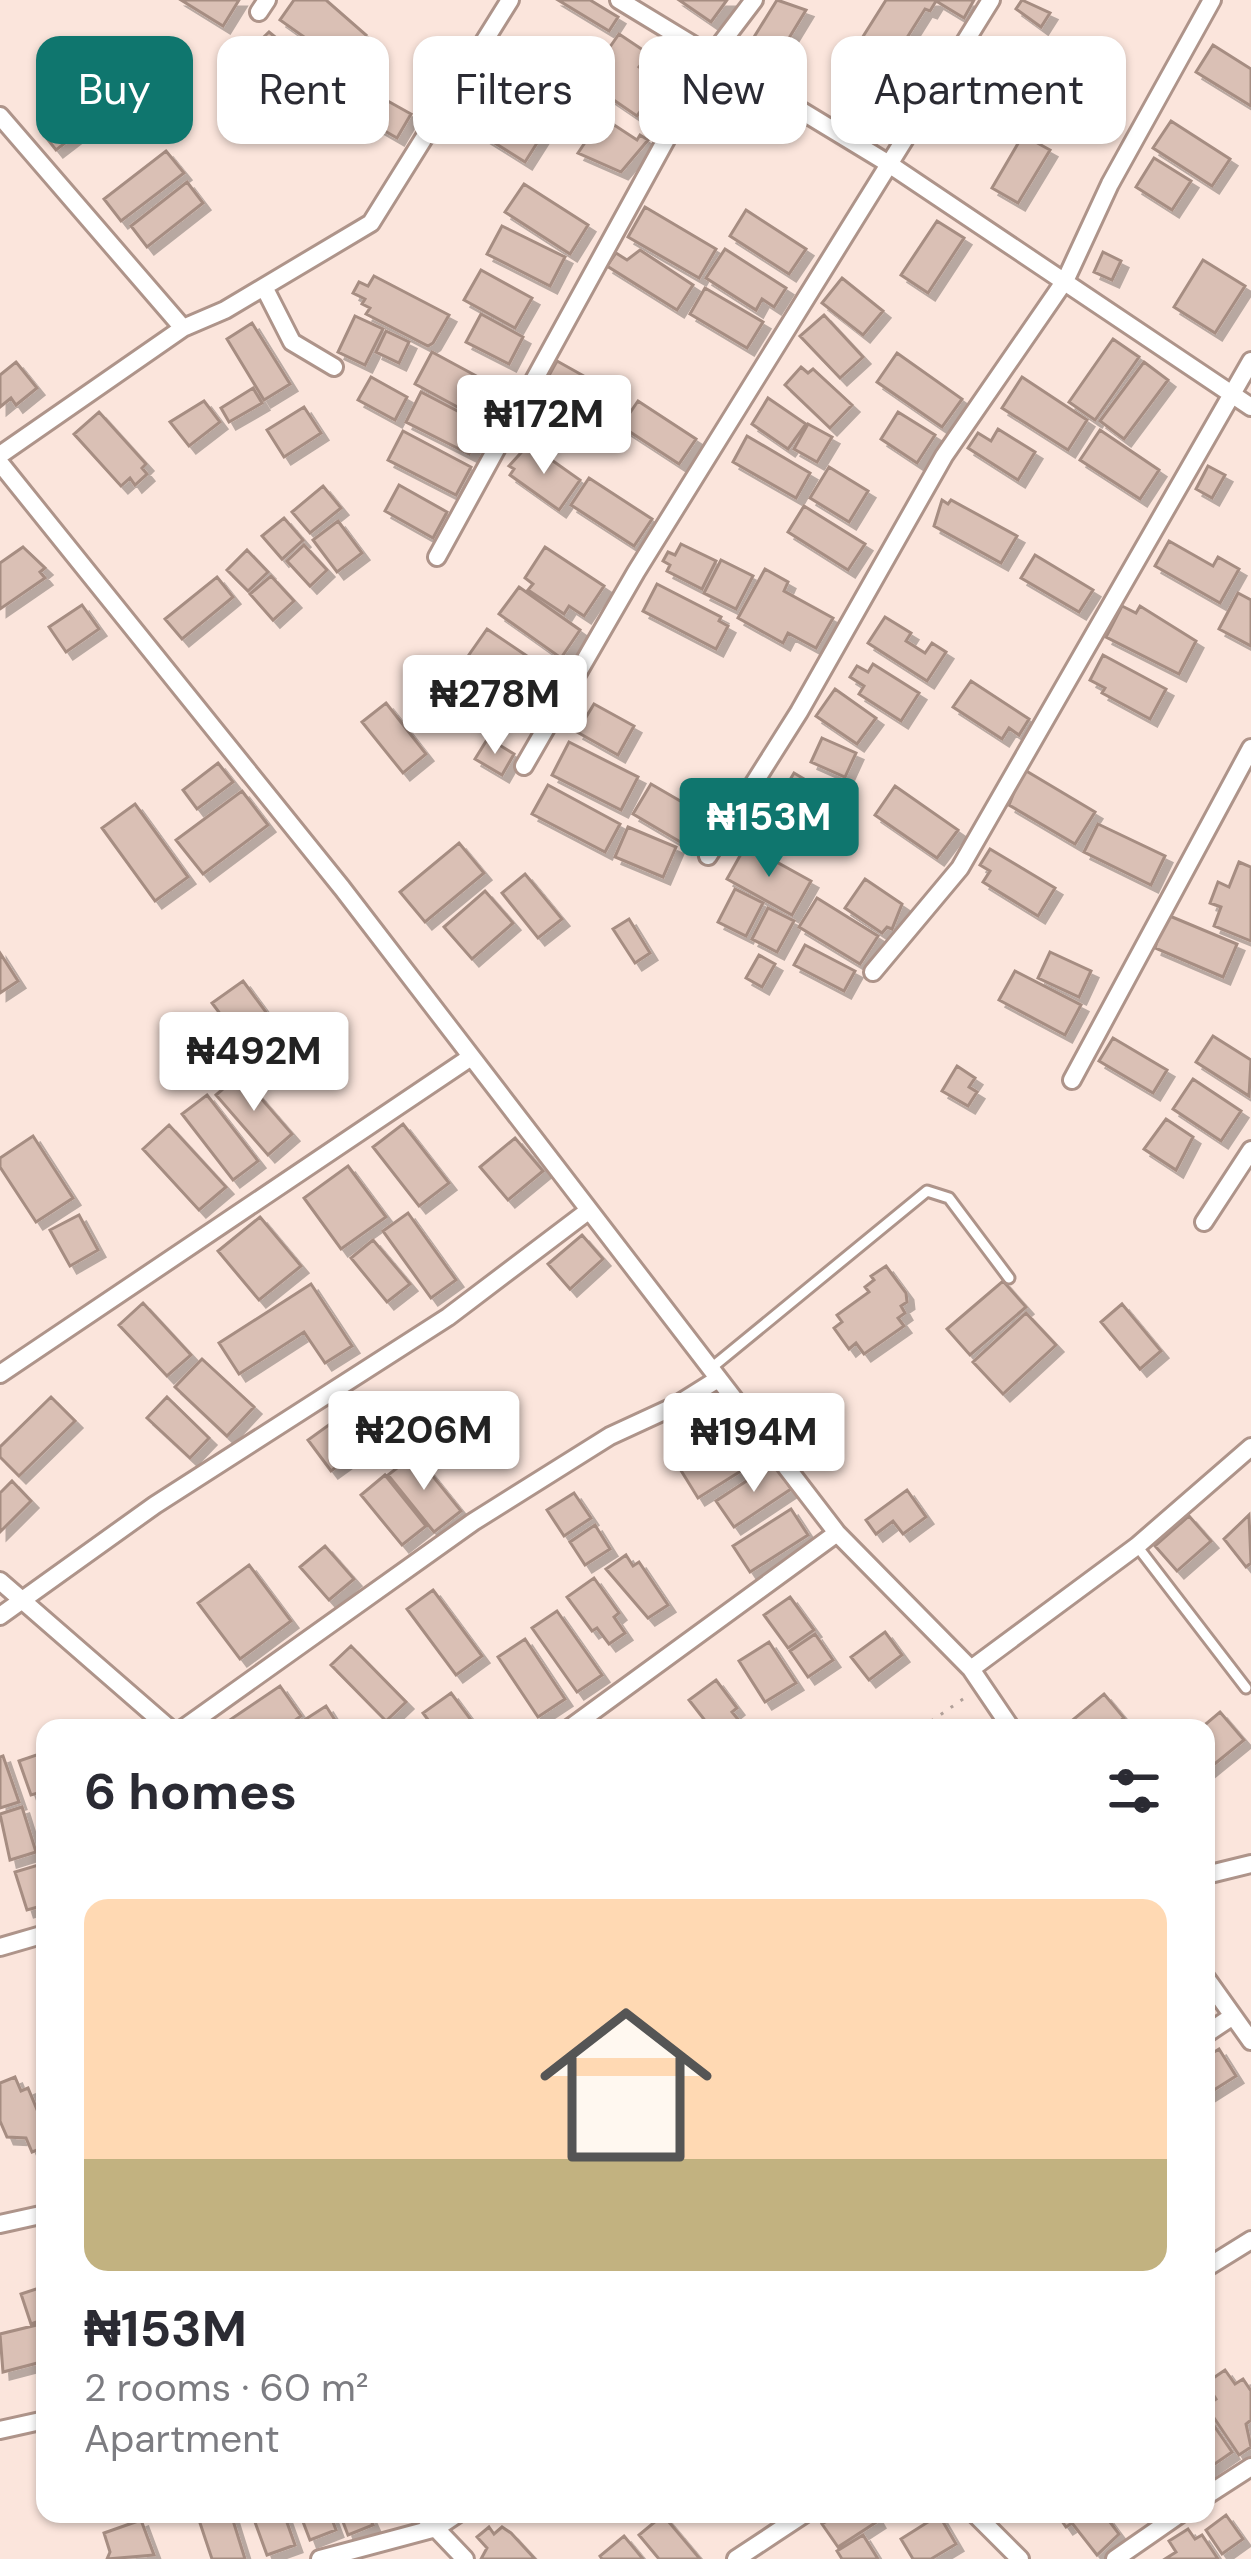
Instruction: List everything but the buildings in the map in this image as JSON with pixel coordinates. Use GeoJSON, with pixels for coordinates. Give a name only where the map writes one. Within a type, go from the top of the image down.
{"type":"FeatureCollection","features":[{"type":"Feature","properties":{"kind":"street"},"geometry":{"type":"LineString","coordinates":[[510,0],[371,223],[264,287],[183,328],[0,459],[471,1057],[837,1533],[971,1670],[1003,1719]]}},
{"type":"Feature","properties":{"kind":"street"},"geometry":{"type":"LineString","coordinates":[[619,0],[682,36]]}},
{"type":"Feature","properties":{"kind":"street"},"geometry":{"type":"LineString","coordinates":[[727,36],[754,0]]}},
{"type":"Feature","properties":{"kind":"street"},"geometry":{"type":"LineString","coordinates":[[524,766],[636,572],[991,0]]}},
{"type":"Feature","properties":{"kind":"street"},"geometry":{"type":"LineString","coordinates":[[708,856],[800,712],[944,456],[1066,279],[1110,184],[1212,0]]}},
{"type":"Feature","properties":{"kind":"street"},"geometry":{"type":"LineString","coordinates":[[807,113],[1066,279],[1251,406]]}},
{"type":"Feature","properties":{"kind":"street"},"geometry":{"type":"LineString","coordinates":[[0,116],[183,328]]}},
{"type":"Feature","properties":{"kind":"street"},"geometry":{"type":"LineString","coordinates":[[436,557],[663,144]]}},
{"type":"Feature","properties":{"kind":"street"},"geometry":{"type":"LineString","coordinates":[[264,287],[276,319],[292,342],[334,367]]}},
{"type":"Feature","properties":{"kind":"street"},"geometry":{"type":"LineString","coordinates":[[873,972],[960,868],[1251,361]]}},
{"type":"Feature","properties":{"kind":"street"},"geometry":{"type":"LineString","coordinates":[[1072,1080],[1251,748]]}},
{"type":"Feature","properties":{"kind":"street"},"geometry":{"type":"LineString","coordinates":[[0,1374],[471,1057]]}},
{"type":"Feature","properties":{"kind":"street"},"geometry":{"type":"LineString","coordinates":[[1204,1222],[1251,1150]]}},
{"type":"Feature","properties":{"kind":"street"},"geometry":{"type":"LineString","coordinates":[[0,1616],[23,1604],[155,1505],[448,1317],[588,1211]]}},
{"type":"Feature","properties":{"kind":"street"},"geometry":{"type":"LineString","coordinates":[[197,1719],[562,1463],[714,1374]]}},
{"type":"Feature","properties":{"kind":"street"},"geometry":{"type":"LineString","coordinates":[[971,1670],[1137,1546],[1251,1447]]}},
{"type":"Feature","properties":{"kind":"street"},"geometry":{"type":"LineString","coordinates":[[582,1719],[837,1533]]}},
{"type":"Feature","properties":{"kind":"street"},"geometry":{"type":"LineString","coordinates":[[0,1581],[159,1719]]}},
{"type":"Feature","properties":{"kind":"street"},"geometry":{"type":"LineString","coordinates":[[1215,1873],[1251,1864]]}},
{"type":"Feature","properties":{"kind":"street"},"geometry":{"type":"LineString","coordinates":[[0,1947],[36,1937]]}},
{"type":"Feature","properties":{"kind":"street"},"geometry":{"type":"LineString","coordinates":[[1215,1991],[1251,2041]]}},
{"type":"Feature","properties":{"kind":"street"},"geometry":{"type":"LineString","coordinates":[[1215,2028],[1233,2016]]}},
{"type":"Feature","properties":{"kind":"street"},"geometry":{"type":"LineString","coordinates":[[0,2224],[36,2216]]}},
{"type":"Feature","properties":{"kind":"street"},"geometry":{"type":"LineString","coordinates":[[1215,2262],[1251,2240]]}},
{"type":"Feature","properties":{"kind":"street"},"geometry":{"type":"LineString","coordinates":[[0,2430],[36,2422]]}},
{"type":"Feature","properties":{"kind":"street"},"geometry":{"type":"LineString","coordinates":[[1215,2490],[1251,2467]]}},
{"type":"Feature","properties":{"kind":"street"},"geometry":{"type":"LineString","coordinates":[[431,2523],[465,2559]]}},
{"type":"Feature","properties":{"kind":"street"},"geometry":{"type":"LineString","coordinates":[[320,2559],[444,2523]]}},
{"type":"Feature","properties":{"kind":"street"},"geometry":{"type":"LineString","coordinates":[[736,2559],[790,2523]]}},
{"type":"Feature","properties":{"kind":"street"},"geometry":{"type":"LineString","coordinates":[[984,2523],[1020,2559]]}},
{"type":"Feature","properties":{"kind":"street"},"geometry":{"type":"LineString","coordinates":[[1115,2559],[1167,2523]]}},
{"type":"Feature","properties":{"kind":"lane"},"geometry":{"type":"LineString","coordinates":[[714,1374],[927,1191],[949,1198],[1009,1277]]}},
{"type":"Feature","properties":{"kind":"lane"},"geometry":{"type":"LineString","coordinates":[[1137,1546],[1246,1688]]}},
{"type":"Feature","properties":{"kind":"path"},"geometry":{"type":"LineString","coordinates":[[934,1719],[979,1688]]}}]}
